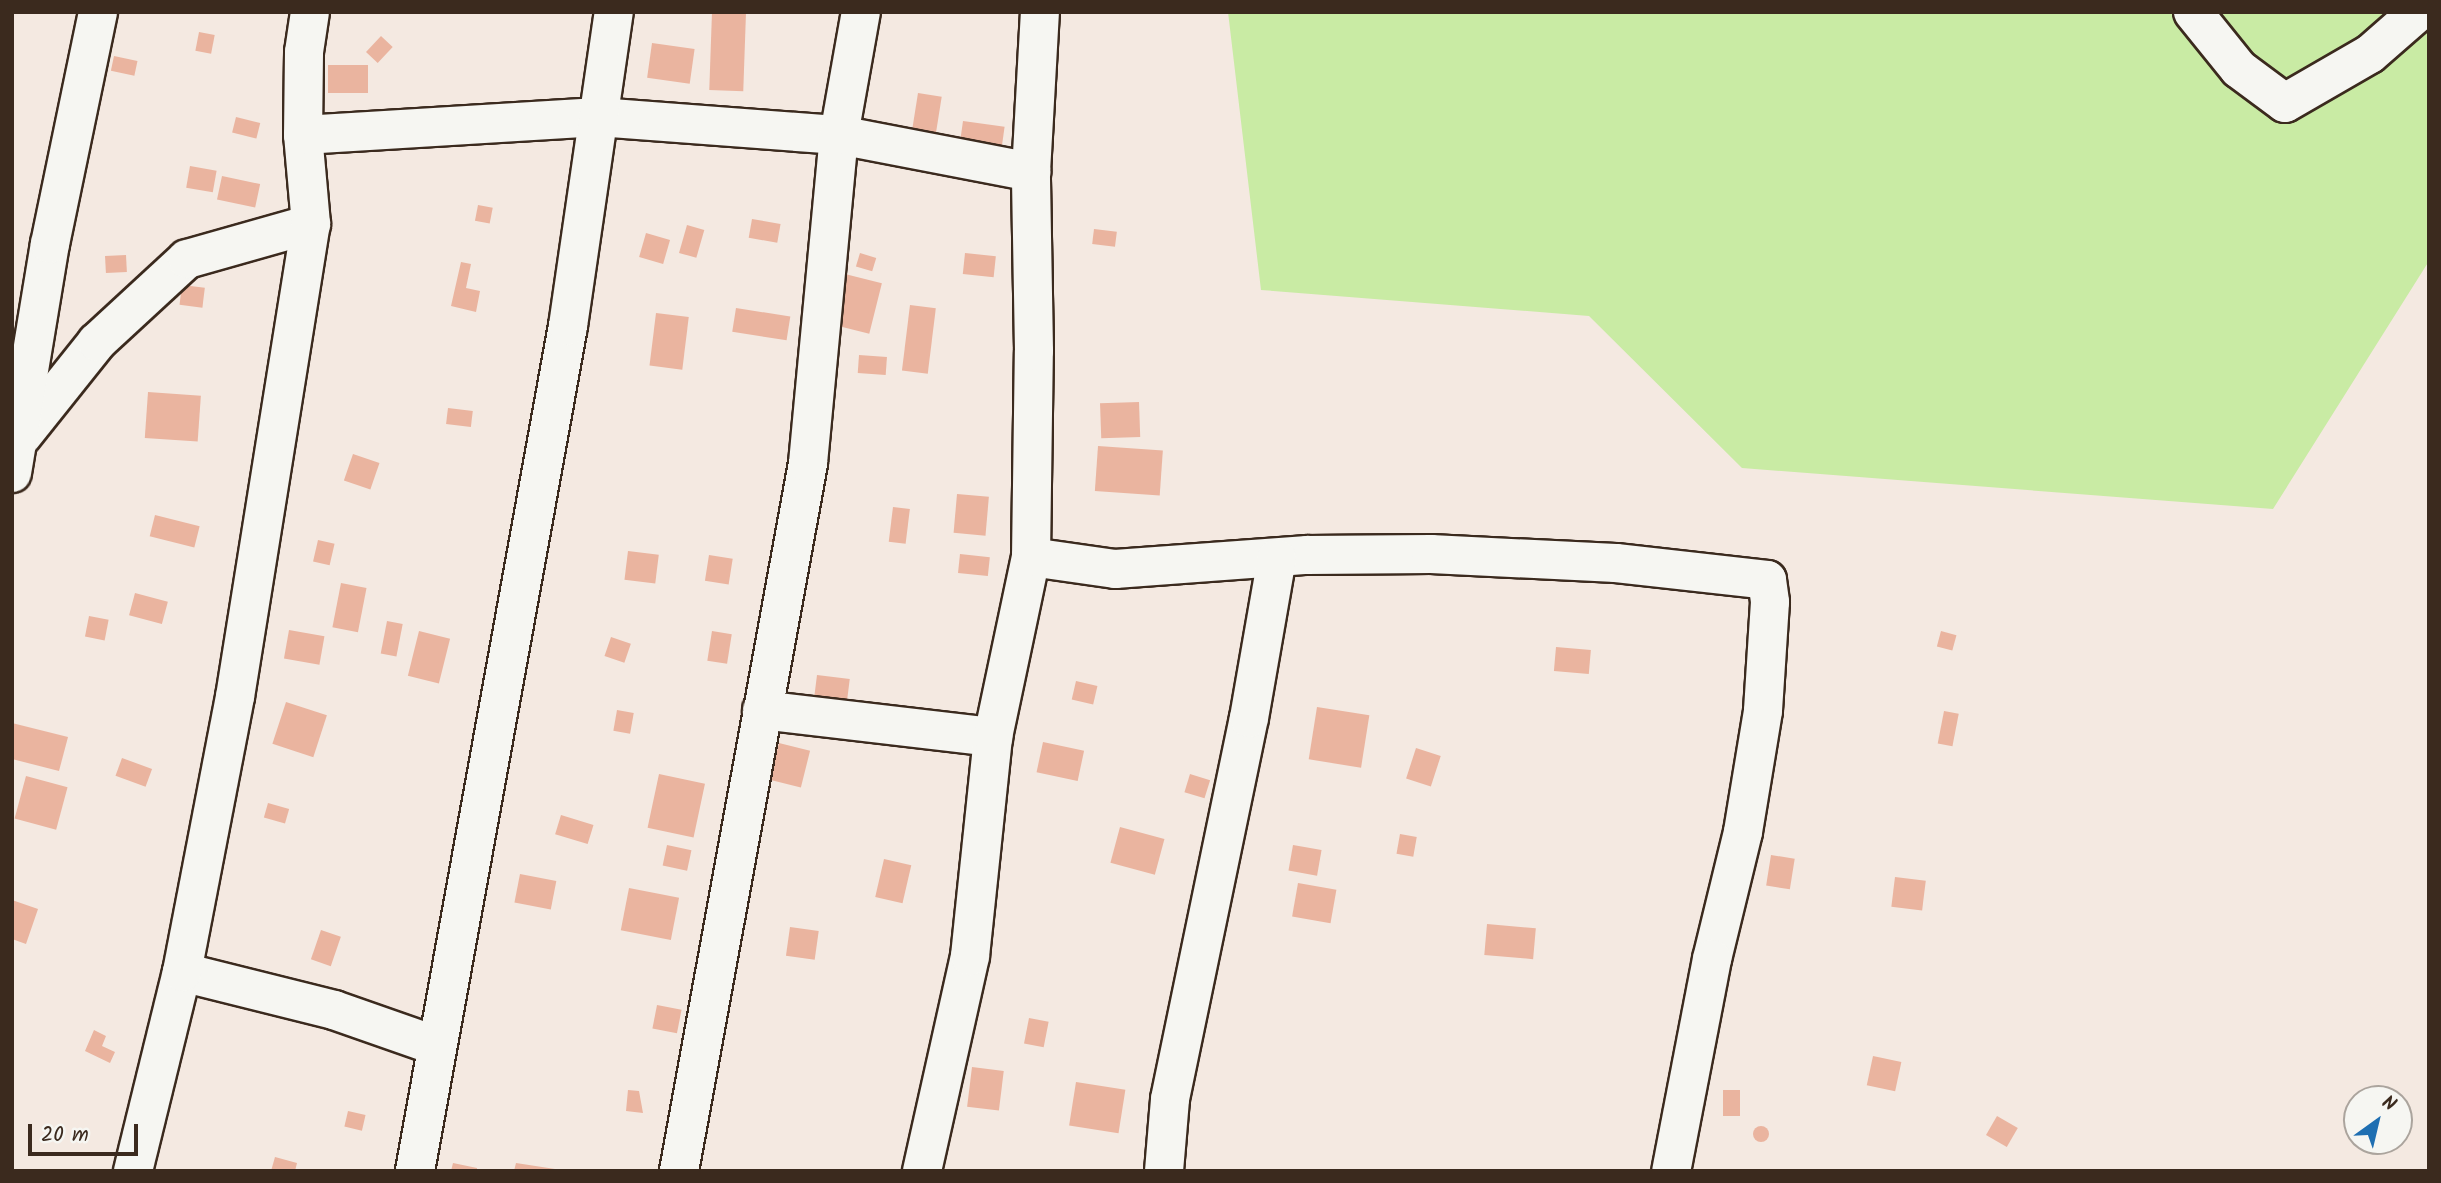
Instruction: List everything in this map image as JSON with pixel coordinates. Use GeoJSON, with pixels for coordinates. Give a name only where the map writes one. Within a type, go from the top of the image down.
{"type":"FeatureCollection","features":[{"type":"Feature","properties":{"kind":"street"},"geometry":{"type":"LineString","coordinates":[[16,455],[50,244],[98,12]]}},
{"type":"Feature","properties":{"kind":"street"},"geometry":{"type":"LineString","coordinates":[[133,1171],[182,972],[235,697],[311,224],[303,135],[310,12]]}},
{"type":"Feature","properties":{"kind":"street"},"geometry":{"type":"LineString","coordinates":[[415,1171],[434,1045],[568,326],[614,12]]}},
{"type":"Feature","properties":{"kind":"street"},"geometry":{"type":"LineString","coordinates":[[679,1171],[808,463],[839,135],[861,12]]}},
{"type":"Feature","properties":{"kind":"street"},"geometry":{"type":"LineString","coordinates":[[922,1171],[970,956],[993,737],[1031,557],[1034,351],[1031,172],[1040,12]]}},
{"type":"Feature","properties":{"kind":"street"},"geometry":{"type":"LineString","coordinates":[[2193,12],[2239,69],[2285,103],[2370,54],[2418,12]]}},
{"type":"Feature","properties":{"kind":"street"},"geometry":{"type":"LineString","coordinates":[[303,135],[598,117],[839,135],[1031,172]]}},
{"type":"Feature","properties":{"kind":"street"},"geometry":{"type":"LineString","coordinates":[[16,455],[97,342],[187,259],[311,224]]}},
{"type":"Feature","properties":{"kind":"street"},"geometry":{"type":"LineString","coordinates":[[1031,557],[1115,569],[1277,558],[1444,555],[1616,563],[1768,580],[1770,602],[1763,711],[1742,832],[1712,959],[1671,1171]]}},
{"type":"Feature","properties":{"kind":"street"},"geometry":{"type":"LineString","coordinates":[[1164,1171],[1170,1099],[1249,718],[1277,558]]}},
{"type":"Feature","properties":{"kind":"street"},"geometry":{"type":"LineString","coordinates":[[762,710],[993,737]]}},
{"type":"Feature","properties":{"kind":"street"},"geometry":{"type":"LineString","coordinates":[[182,972],[334,1010],[434,1045]]}},
{"type":"Feature","properties":{"kind":"green space"},"geometry":{"type":"Polygon","coordinates":[[[1228,12],[2429,12],[2429,261],[2273,509],[1742,468],[1589,316],[1261,290],[1228,12]]]}},
{"type":"Feature","properties":{"kind":"building"},"geometry":{"type":"Polygon","coordinates":[[[712,12],[746,13],[743,91],[709,90],[712,12]]]}},
{"type":"Feature","properties":{"kind":"building"},"geometry":{"type":"Polygon","coordinates":[[[199,32],[215,35],[211,54],[195,51],[199,32]]]}},
{"type":"Feature","properties":{"kind":"building"},"geometry":{"type":"Polygon","coordinates":[[[381,36],[393,47],[378,63],[366,52],[381,36]]]}},
{"type":"Feature","properties":{"kind":"building"},"geometry":{"type":"Polygon","coordinates":[[[652,43],[695,49],[690,84],[647,78],[652,43]]]}},
{"type":"Feature","properties":{"kind":"building"},"geometry":{"type":"Polygon","coordinates":[[[114,56],[137,61],[134,76],[111,71],[114,56]]]}},
{"type":"Feature","properties":{"kind":"building"},"geometry":{"type":"Polygon","coordinates":[[[328,65],[368,65],[368,93],[328,93],[328,65]]]}},
{"type":"Feature","properties":{"kind":"building"},"geometry":{"type":"Polygon","coordinates":[[[918,93],[942,97],[936,133],[912,130],[918,93]]]}},
{"type":"Feature","properties":{"kind":"building"},"geometry":{"type":"Polygon","coordinates":[[[236,117],[260,123],[256,139],[232,133],[236,117]]]}},
{"type":"Feature","properties":{"kind":"building"},"geometry":{"type":"Polygon","coordinates":[[[963,121],[1005,127],[1002,147],[960,141],[963,121]]]}},
{"type":"Feature","properties":{"kind":"building"},"geometry":{"type":"Polygon","coordinates":[[[190,166],[217,171],[213,192],[186,188],[190,166]]]}},
{"type":"Feature","properties":{"kind":"building"},"geometry":{"type":"Polygon","coordinates":[[[222,176],[260,184],[255,208],[217,199],[222,176]]]}},
{"type":"Feature","properties":{"kind":"building"},"geometry":{"type":"Polygon","coordinates":[[[478,205],[493,208],[490,224],[475,221],[478,205]]]}},
{"type":"Feature","properties":{"kind":"building"},"geometry":{"type":"Polygon","coordinates":[[[752,219],[781,224],[777,243],[749,238],[752,219]]]}},
{"type":"Feature","properties":{"kind":"building"},"geometry":{"type":"Polygon","coordinates":[[[687,225],[704,230],[696,258],[679,253],[687,225]]]}},
{"type":"Feature","properties":{"kind":"building"},"geometry":{"type":"Polygon","coordinates":[[[1094,229],[1117,232],[1115,247],[1092,244],[1094,229]]]}},
{"type":"Feature","properties":{"kind":"building"},"geometry":{"type":"Polygon","coordinates":[[[646,233],[670,240],[663,264],[639,257],[646,233]]]}},
{"type":"Feature","properties":{"kind":"building"},"geometry":{"type":"Polygon","coordinates":[[[860,253],[876,258],[872,271],[856,266],[860,253]]]}},
{"type":"Feature","properties":{"kind":"building"},"geometry":{"type":"Polygon","coordinates":[[[965,253],[996,256],[994,277],[963,274],[965,253]]]}},
{"type":"Feature","properties":{"kind":"building"},"geometry":{"type":"Polygon","coordinates":[[[126,255],[127,272],[106,273],[105,256],[126,255]]]}},
{"type":"Feature","properties":{"kind":"building"},"geometry":{"type":"Polygon","coordinates":[[[461,262],[471,264],[466,288],[480,291],[476,312],[451,306],[461,262]]]}},
{"type":"Feature","properties":{"kind":"building"},"geometry":{"type":"Polygon","coordinates":[[[845,274],[882,283],[869,334],[832,324],[845,274]]]}},
{"type":"Feature","properties":{"kind":"building"},"geometry":{"type":"Polygon","coordinates":[[[182,285],[205,288],[202,308],[180,305],[182,285]]]}},
{"type":"Feature","properties":{"kind":"building"},"geometry":{"type":"Polygon","coordinates":[[[910,305],[936,308],[928,374],[902,371],[910,305]]]}},
{"type":"Feature","properties":{"kind":"building"},"geometry":{"type":"Polygon","coordinates":[[[736,308],[790,317],[787,340],[732,332],[736,308]]]}},
{"type":"Feature","properties":{"kind":"building"},"geometry":{"type":"Polygon","coordinates":[[[656,313],[689,317],[682,370],[650,366],[656,313]]]}},
{"type":"Feature","properties":{"kind":"building"},"geometry":{"type":"Polygon","coordinates":[[[859,355],[887,357],[886,375],[858,373],[859,355]]]}},
{"type":"Feature","properties":{"kind":"building"},"geometry":{"type":"Polygon","coordinates":[[[148,392],[201,396],[198,442],[145,438],[148,392]]]}},
{"type":"Feature","properties":{"kind":"building"},"geometry":{"type":"Polygon","coordinates":[[[1139,402],[1140,437],[1101,438],[1100,403],[1139,402]]]}},
{"type":"Feature","properties":{"kind":"building"},"geometry":{"type":"Polygon","coordinates":[[[448,408],[473,411],[471,427],[446,424],[448,408]]]}},
{"type":"Feature","properties":{"kind":"building"},"geometry":{"type":"Polygon","coordinates":[[[1098,446],[1163,451],[1160,495],[1095,491],[1098,446]]]}},
{"type":"Feature","properties":{"kind":"building"},"geometry":{"type":"Polygon","coordinates":[[[353,454],[379,463],[370,490],[344,480],[353,454]]]}},
{"type":"Feature","properties":{"kind":"building"},"geometry":{"type":"Polygon","coordinates":[[[957,494],[989,497],[985,536],[954,533],[957,494]]]}},
{"type":"Feature","properties":{"kind":"building"},"geometry":{"type":"Polygon","coordinates":[[[893,507],[910,509],[906,544],[889,542],[893,507]]]}},
{"type":"Feature","properties":{"kind":"building"},"geometry":{"type":"Polygon","coordinates":[[[155,515],[200,526],[194,547],[150,536],[155,515]]]}},
{"type":"Feature","properties":{"kind":"building"},"geometry":{"type":"Polygon","coordinates":[[[318,540],[335,544],[330,565],[313,561],[318,540]]]}},
{"type":"Feature","properties":{"kind":"building"},"geometry":{"type":"Polygon","coordinates":[[[628,551],[659,555],[655,584],[624,580],[628,551]]]}},
{"type":"Feature","properties":{"kind":"building"},"geometry":{"type":"Polygon","coordinates":[[[960,554],[990,557],[988,576],[958,573],[960,554]]]}},
{"type":"Feature","properties":{"kind":"building"},"geometry":{"type":"Polygon","coordinates":[[[709,555],[733,559],[729,584],[705,581],[709,555]]]}},
{"type":"Feature","properties":{"kind":"building"},"geometry":{"type":"Polygon","coordinates":[[[341,583],[367,588],[358,632],[332,627],[341,583]]]}},
{"type":"Feature","properties":{"kind":"building"},"geometry":{"type":"Polygon","coordinates":[[[135,593],[168,602],[162,624],[129,615],[135,593]]]}},
{"type":"Feature","properties":{"kind":"building"},"geometry":{"type":"Polygon","coordinates":[[[89,616],[109,620],[105,640],[85,637],[89,616]]]}},
{"type":"Feature","properties":{"kind":"building"},"geometry":{"type":"Polygon","coordinates":[[[387,621],[403,624],[396,656],[381,653],[387,621]]]}},
{"type":"Feature","properties":{"kind":"building"},"geometry":{"type":"Polygon","coordinates":[[[289,630],[324,636],[319,665],[284,659],[289,630]]]}},
{"type":"Feature","properties":{"kind":"building"},"geometry":{"type":"Polygon","coordinates":[[[419,631],[450,639],[439,683],[408,676],[419,631]]]}},
{"type":"Feature","properties":{"kind":"building"},"geometry":{"type":"Polygon","coordinates":[[[712,631],[732,634],[727,664],[707,661],[712,631]]]}},
{"type":"Feature","properties":{"kind":"building"},"geometry":{"type":"Polygon","coordinates":[[[1941,631],[1956,635],[1952,651],[1937,646],[1941,631]]]}},
{"type":"Feature","properties":{"kind":"building"},"geometry":{"type":"Polygon","coordinates":[[[611,637],[631,644],[624,663],[604,656],[611,637]]]}},
{"type":"Feature","properties":{"kind":"building"},"geometry":{"type":"Polygon","coordinates":[[[1556,647],[1591,650],[1589,674],[1554,671],[1556,647]]]}},
{"type":"Feature","properties":{"kind":"building"},"geometry":{"type":"Polygon","coordinates":[[[817,675],[850,679],[847,703],[814,699],[817,675]]]}},
{"type":"Feature","properties":{"kind":"building"},"geometry":{"type":"Polygon","coordinates":[[[1076,681],[1097,686],[1093,704],[1072,700],[1076,681]]]}},
{"type":"Feature","properties":{"kind":"building"},"geometry":{"type":"Polygon","coordinates":[[[286,702],[327,715],[313,757],[272,744],[286,702]]]}},
{"type":"Feature","properties":{"kind":"building"},"geometry":{"type":"Polygon","coordinates":[[[1317,707],[1369,715],[1361,768],[1309,759],[1317,707]]]}},
{"type":"Feature","properties":{"kind":"building"},"geometry":{"type":"Polygon","coordinates":[[[617,710],[634,713],[630,734],[613,731],[617,710]]]}},
{"type":"Feature","properties":{"kind":"building"},"geometry":{"type":"Polygon","coordinates":[[[1944,711],[1959,714],[1952,746],[1938,743],[1944,711]]]}},
{"type":"Feature","properties":{"kind":"building"},"geometry":{"type":"Polygon","coordinates":[[[12,723],[68,737],[59,771],[12,759],[12,723]]]}},
{"type":"Feature","properties":{"kind":"building"},"geometry":{"type":"Polygon","coordinates":[[[1043,742],[1084,751],[1078,781],[1037,772],[1043,742]]]}},
{"type":"Feature","properties":{"kind":"building"},"geometry":{"type":"Polygon","coordinates":[[[779,743],[810,751],[801,788],[770,780],[779,743]]]}},
{"type":"Feature","properties":{"kind":"building"},"geometry":{"type":"Polygon","coordinates":[[[1416,748],[1441,756],[1431,786],[1406,778],[1416,748]]]}},
{"type":"Feature","properties":{"kind":"building"},"geometry":{"type":"Polygon","coordinates":[[[122,758],[152,769],[146,787],[116,776],[122,758]]]}},
{"type":"Feature","properties":{"kind":"building"},"geometry":{"type":"Polygon","coordinates":[[[659,774],[705,784],[694,838],[648,828],[659,774]]]}},
{"type":"Feature","properties":{"kind":"building"},"geometry":{"type":"Polygon","coordinates":[[[1190,774],[1210,780],[1205,798],[1184,792],[1190,774]]]}},
{"type":"Feature","properties":{"kind":"building"},"geometry":{"type":"Polygon","coordinates":[[[26,776],[68,787],[56,830],[15,819],[26,776]]]}},
{"type":"Feature","properties":{"kind":"building"},"geometry":{"type":"Polygon","coordinates":[[[268,803],[289,809],[285,823],[264,817],[268,803]]]}},
{"type":"Feature","properties":{"kind":"building"},"geometry":{"type":"Polygon","coordinates":[[[561,815],[594,825],[588,844],[555,834],[561,815]]]}},
{"type":"Feature","properties":{"kind":"building"},"geometry":{"type":"Polygon","coordinates":[[[1120,827],[1164,839],[1155,875],[1110,863],[1120,827]]]}},
{"type":"Feature","properties":{"kind":"building"},"geometry":{"type":"Polygon","coordinates":[[[1400,834],[1417,837],[1413,857],[1397,854],[1400,834]]]}},
{"type":"Feature","properties":{"kind":"building"},"geometry":{"type":"Polygon","coordinates":[[[667,845],[691,850],[687,871],[663,866],[667,845]]]}},
{"type":"Feature","properties":{"kind":"building"},"geometry":{"type":"Polygon","coordinates":[[[1293,845],[1322,850],[1317,876],[1288,871],[1293,845]]]}},
{"type":"Feature","properties":{"kind":"building"},"geometry":{"type":"Polygon","coordinates":[[[1771,855],[1795,859],[1790,889],[1766,886],[1771,855]]]}},
{"type":"Feature","properties":{"kind":"building"},"geometry":{"type":"Polygon","coordinates":[[[884,859],[911,865],[903,903],[875,897],[884,859]]]}},
{"type":"Feature","properties":{"kind":"building"},"geometry":{"type":"Polygon","coordinates":[[[520,874],[556,881],[551,910],[514,902],[520,874]]]}},
{"type":"Feature","properties":{"kind":"building"},"geometry":{"type":"Polygon","coordinates":[[[1895,877],[1926,881],[1922,911],[1891,907],[1895,877]]]}},
{"type":"Feature","properties":{"kind":"building"},"geometry":{"type":"Polygon","coordinates":[[[1298,883],[1336,890],[1331,923],[1292,916],[1298,883]]]}},
{"type":"Feature","properties":{"kind":"building"},"geometry":{"type":"Polygon","coordinates":[[[629,888],[679,898],[671,940],[621,930],[629,888]]]}},
{"type":"Feature","properties":{"kind":"building"},"geometry":{"type":"Polygon","coordinates":[[[12,900],[38,909],[26,944],[12,939],[12,900]]]}},
{"type":"Feature","properties":{"kind":"building"},"geometry":{"type":"Polygon","coordinates":[[[1487,924],[1536,928],[1533,959],[1484,955],[1487,924]]]}},
{"type":"Feature","properties":{"kind":"building"},"geometry":{"type":"Polygon","coordinates":[[[790,927],[819,931],[815,960],[786,956],[790,927]]]}},
{"type":"Feature","properties":{"kind":"building"},"geometry":{"type":"Polygon","coordinates":[[[321,930],[341,937],[331,966],[311,959],[321,930]]]}},
{"type":"Feature","properties":{"kind":"building"},"geometry":{"type":"Polygon","coordinates":[[[657,1005],[682,1010],[677,1033],[652,1029],[657,1005]]]}},
{"type":"Feature","properties":{"kind":"building"},"geometry":{"type":"Polygon","coordinates":[[[1029,1018],[1049,1022],[1044,1047],[1024,1044],[1029,1018]]]}},
{"type":"Feature","properties":{"kind":"building"},"geometry":{"type":"Polygon","coordinates":[[[94,1030],[106,1036],[102,1046],[115,1052],[110,1063],[85,1051],[94,1030]]]}},
{"type":"Feature","properties":{"kind":"building"},"geometry":{"type":"Polygon","coordinates":[[[1873,1056],[1901,1062],[1895,1091],[1867,1085],[1873,1056]]]}},
{"type":"Feature","properties":{"kind":"building"},"geometry":{"type":"Polygon","coordinates":[[[972,1067],[1004,1071],[999,1111],[967,1107],[972,1067]]]}},
{"type":"Feature","properties":{"kind":"building"},"geometry":{"type":"Polygon","coordinates":[[[1076,1082],[1125,1090],[1119,1133],[1069,1125],[1076,1082]]]}},
{"type":"Feature","properties":{"kind":"building"},"geometry":{"type":"Polygon","coordinates":[[[628,1090],[639,1091],[643,1113],[626,1111],[628,1090]]]}},
{"type":"Feature","properties":{"kind":"building"},"geometry":{"type":"Polygon","coordinates":[[[1723,1090],[1740,1090],[1740,1116],[1723,1116],[1723,1090]]]}},
{"type":"Feature","properties":{"kind":"building"},"geometry":{"type":"Polygon","coordinates":[[[348,1111],[366,1115],[362,1131],[344,1127],[348,1111]]]}},
{"type":"Feature","properties":{"kind":"building"},"geometry":{"type":"Polygon","coordinates":[[[1997,1116],[2018,1128],[2007,1147],[1986,1135],[1997,1116]]]}},
{"type":"Feature","properties":{"kind":"building"},"geometry":{"type":"Polygon","coordinates":[[[1758,1126],[1764,1126],[1769,1134],[1767,1140],[1758,1142],[1753,1137],[1753,1131],[1758,1126]]]}},
{"type":"Feature","properties":{"kind":"building"},"geometry":{"type":"Polygon","coordinates":[[[275,1157],[297,1163],[295,1171],[271,1171],[275,1157]]]}},
{"type":"Feature","properties":{"kind":"building"},"geometry":{"type":"Polygon","coordinates":[[[453,1163],[477,1168],[477,1171],[451,1171],[453,1163]]]}},
{"type":"Feature","properties":{"kind":"building"},"geometry":{"type":"Polygon","coordinates":[[[516,1163],[555,1169],[555,1171],[514,1171],[516,1163]]]}}]}
